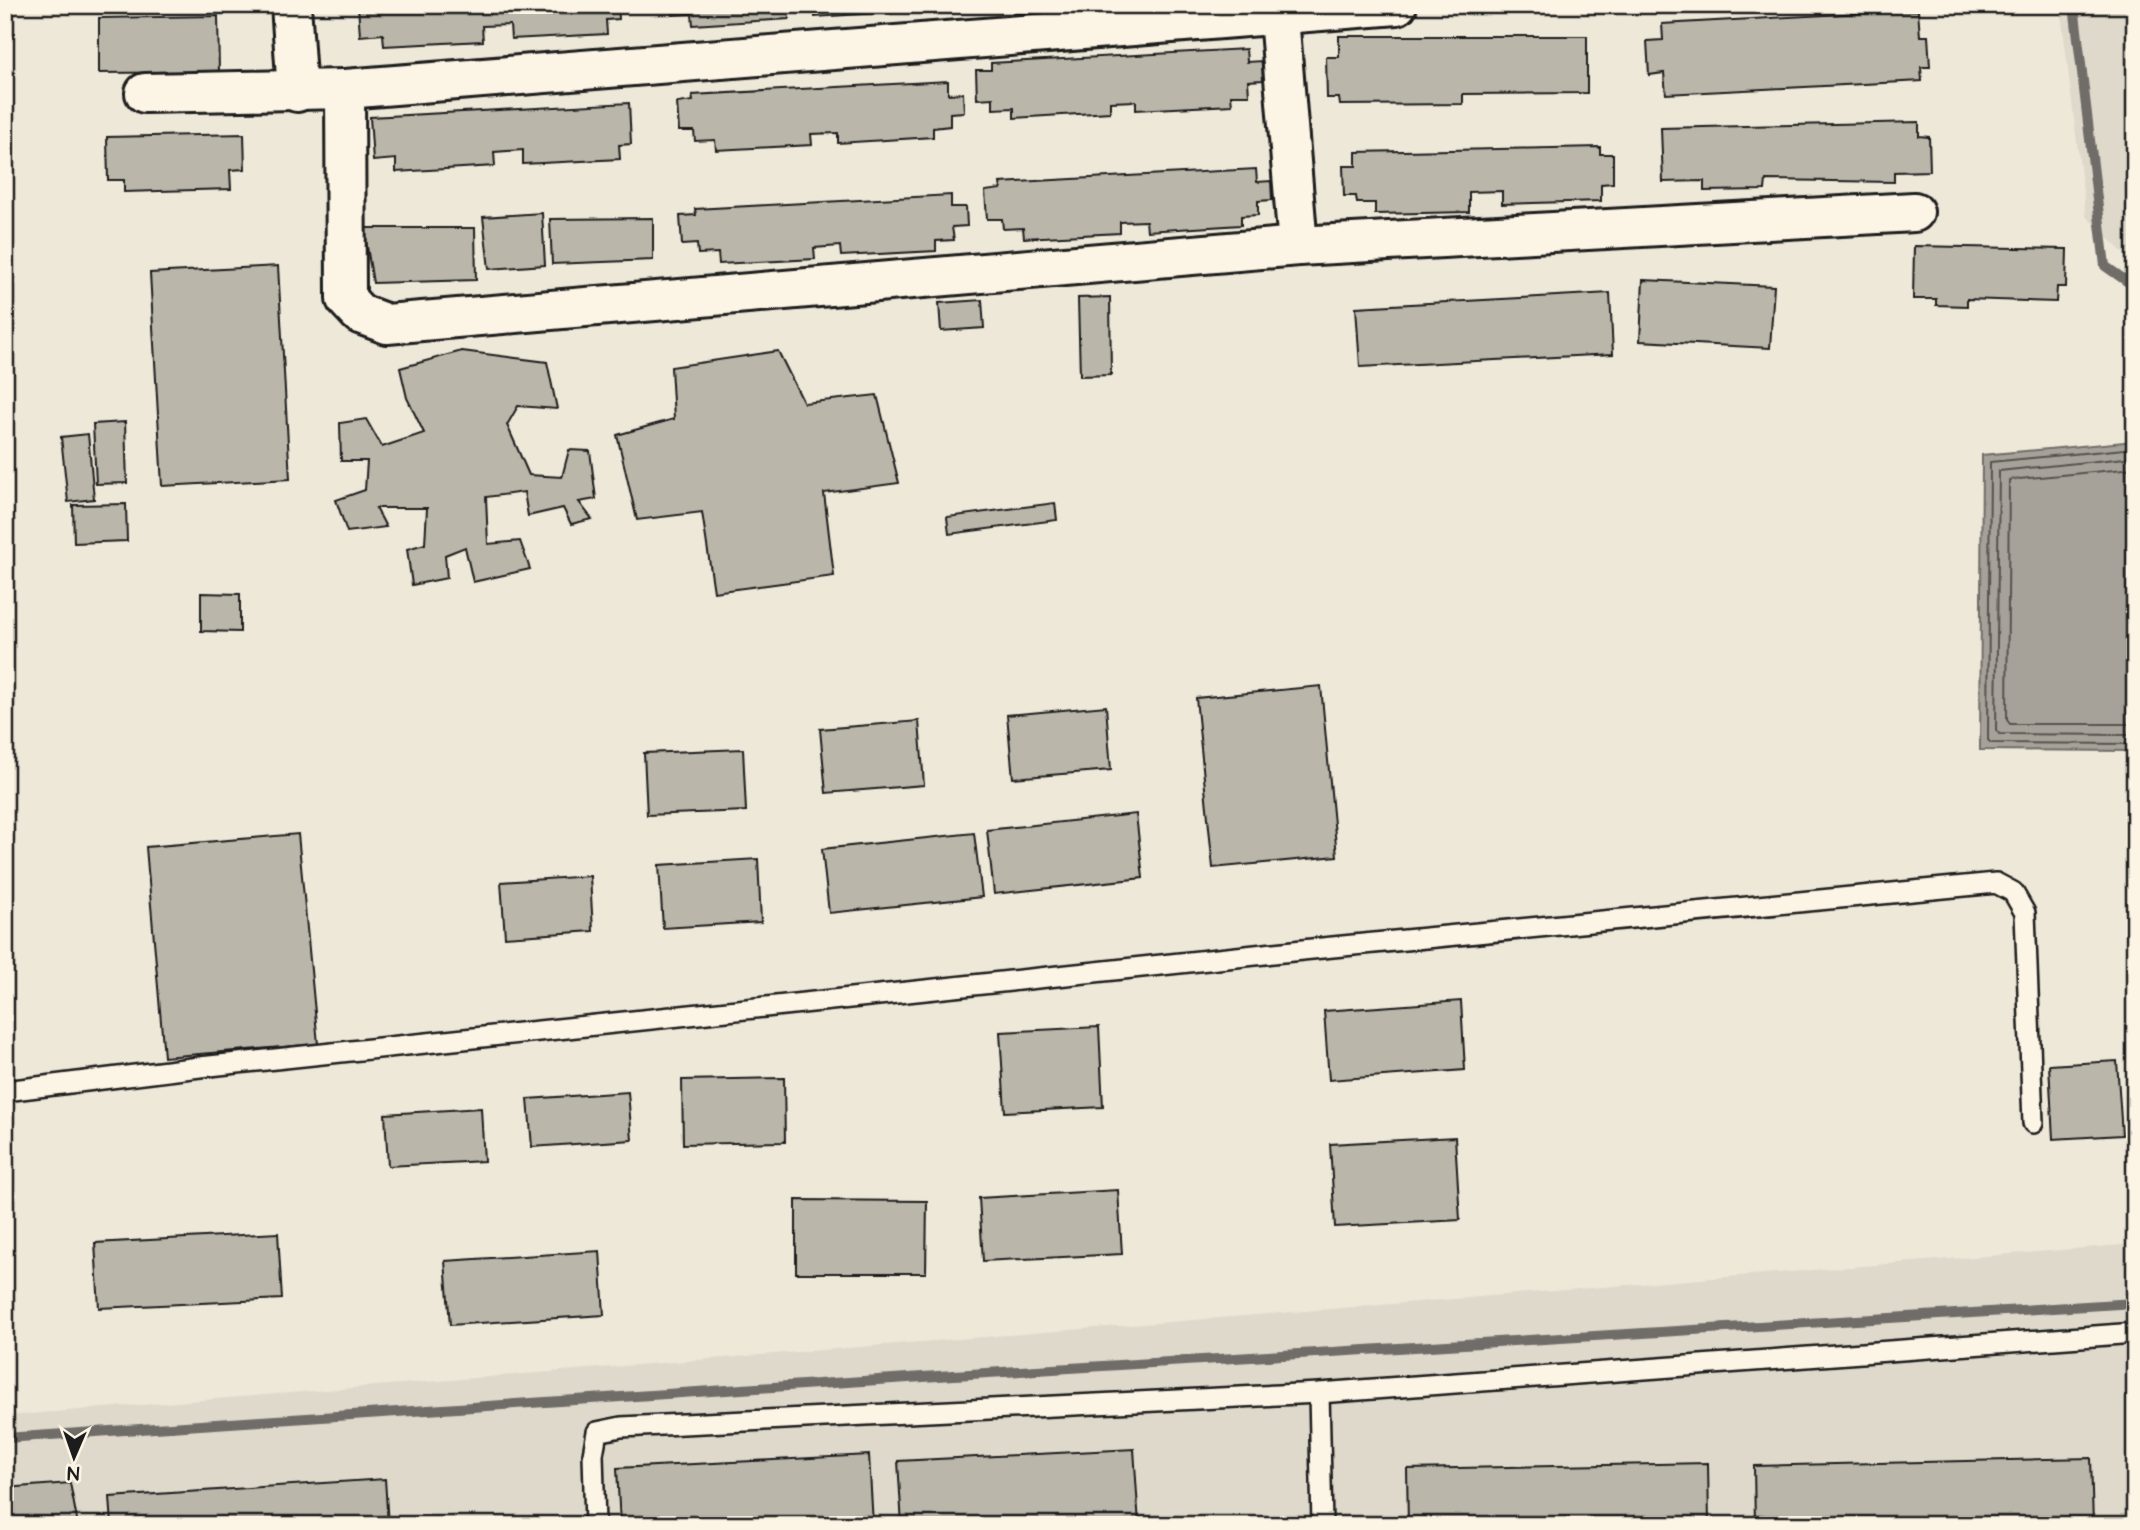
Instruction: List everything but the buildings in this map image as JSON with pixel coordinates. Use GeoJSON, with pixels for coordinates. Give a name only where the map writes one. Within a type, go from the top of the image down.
{"type":"FeatureCollection","features":[{"type":"Feature","properties":{"kind":"street"},"geometry":{"type":"LineString","coordinates":[[291,5],[297,92]]}},
{"type":"Feature","properties":{"kind":"street"},"geometry":{"type":"LineString","coordinates":[[145,93],[345,89],[1278,10],[1397,5]]}},
{"type":"Feature","properties":{"kind":"street"},"geometry":{"type":"LineString","coordinates":[[1278,10],[1298,246]]}},
{"type":"Feature","properties":{"kind":"street"},"geometry":{"type":"LineString","coordinates":[[345,89],[346,299],[360,314],[387,324],[1298,246],[1914,212]]}},
{"type":"Feature","properties":{"kind":"lane"},"geometry":{"type":"LineString","coordinates":[[5,1091],[200,1067],[1270,954],[1996,883],[2013,892],[2025,914],[2033,1123]]}},
{"type":"Feature","properties":{"kind":"lane"},"geometry":{"type":"LineString","coordinates":[[595,1525],[593,1454],[597,1432],[621,1427],[1319,1393],[2135,1333]]}},
{"type":"Feature","properties":{"kind":"lane"},"geometry":{"type":"LineString","coordinates":[[1319,1393],[1322,1525]]}},
{"type":"Feature","properties":{"kind":"shaded area"},"geometry":{"type":"Polygon","coordinates":[[[2060,5],[2135,5],[2135,265],[2086,216],[2060,5]]]}},
{"type":"Feature","properties":{"kind":"shaded area"},"geometry":{"type":"Polygon","coordinates":[[[2135,1244],[2135,1525],[5,1525],[5,1416],[2135,1244]]]}},
{"type":"Feature","properties":{"kind":"water"},"geometry":{"type":"Polygon","coordinates":[[[2135,441],[2135,751],[1980,750],[1982,455],[2135,441]]]}},
{"type":"Feature","properties":{"kind":"waterway"},"geometry":{"type":"LineString","coordinates":[[2074,5],[2105,266],[2135,287]]}},
{"type":"Feature","properties":{"kind":"waterway"},"geometry":{"type":"LineString","coordinates":[[5,1438],[938,1376],[2135,1303]]}}]}
